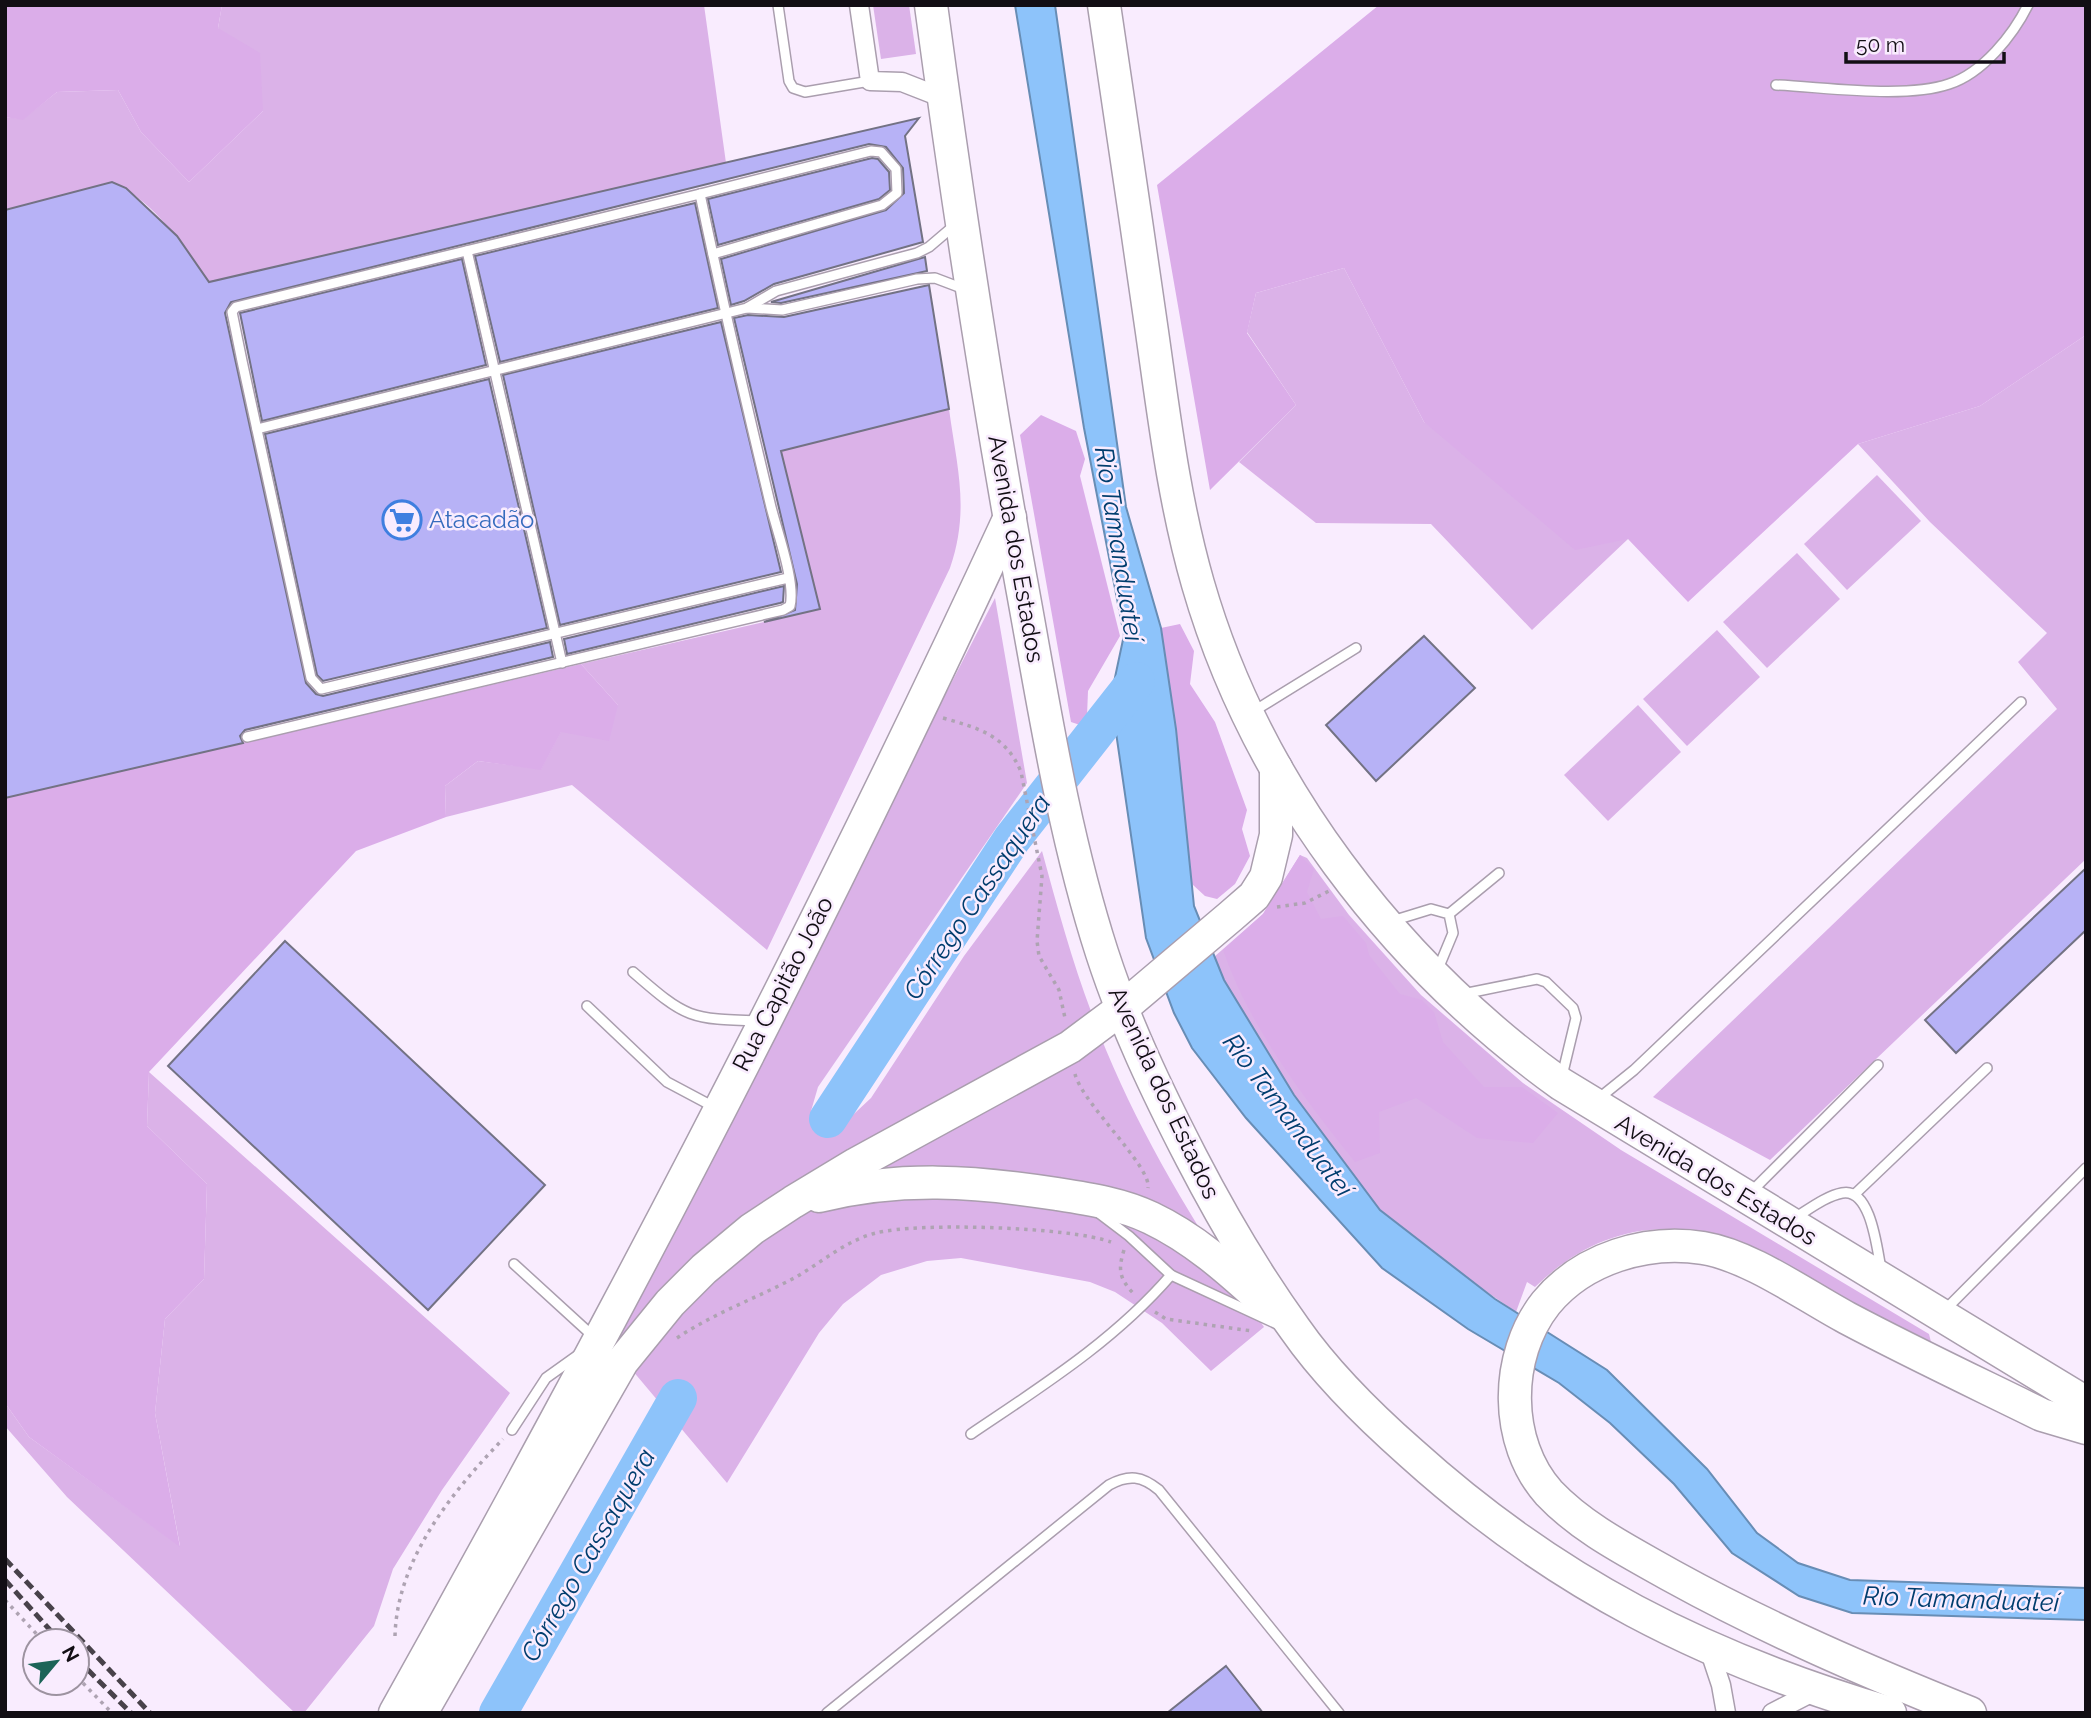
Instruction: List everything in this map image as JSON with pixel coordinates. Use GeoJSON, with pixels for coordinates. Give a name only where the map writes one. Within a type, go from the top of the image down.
{"type":"FeatureCollection","features":[{"type":"Feature","properties":{"kind":"highway","name":"Avenida dos Estados"},"geometry":{"type":"LineString","coordinates":[[931,5],[972,292],[1065,824],[1121,1009],[1167,1111],[1221,1213],[1297,1332],[1384,1429],[1458,1494],[1582,1584],[1709,1649],[1815,1690],[1890,1713]]}},
{"type":"Feature","properties":{"kind":"highway","name":"Avenida dos Estados"},"geometry":{"type":"LineString","coordinates":[[1104,5],[1175,492],[1198,586],[1250,713],[1276,767],[1348,878],[1444,987],[1510,1047],[1561,1084],[2086,1403]]}},
{"type":"Feature","properties":{"kind":"highway","name":"Rua Capitão João"},"geometry":{"type":"LineString","coordinates":[[556,1453],[600,1342],[921,709],[1010,517]]}},
{"type":"Feature","properties":{"kind":"highway"},"geometry":{"type":"LineString","coordinates":[[395,1713],[556,1453],[622,1362],[670,1303],[704,1269],[752,1229],[793,1202],[856,1164],[1051,1059],[1121,1009],[1243,906],[1266,877],[1276,835],[1276,767]]}},
{"type":"Feature","properties":{"kind":"highway"},"geometry":{"type":"LineString","coordinates":[[793,1202],[851,1188],[900,1182],[1001,1184],[1079,1198],[1138,1213],[1185,1237],[1216,1260],[1297,1332]]}},
{"type":"Feature","properties":{"kind":"highway"},"geometry":{"type":"LineString","coordinates":[[1970,1713],[1854,1667],[1738,1612],[1619,1546],[1572,1514],[1548,1491],[1531,1466],[1518,1436],[1513,1401],[1528,1339],[1541,1310],[1556,1291],[1580,1273],[1645,1247],[1705,1249],[1780,1280],[1848,1318],[2042,1415],[2086,1429]]}},
{"type":"Feature","properties":{"kind":"highway"},"geometry":{"type":"LineString","coordinates":[[421,1713],[556,1453]]}},
{"type":"Feature","properties":{"kind":"street"},"geometry":{"type":"LineString","coordinates":[[859,5],[870,81],[902,82],[943,98]]}},
{"type":"Feature","properties":{"kind":"street"},"geometry":{"type":"LineString","coordinates":[[1709,1649],[1727,1713]]}},
{"type":"Feature","properties":{"kind":"street"},"geometry":{"type":"LineString","coordinates":[[1772,1713],[1815,1690]]}},
{"type":"Feature","properties":{"kind":"lane"},"geometry":{"type":"LineString","coordinates":[[778,5],[789,81],[793,88],[804,92],[870,81]]}},
{"type":"Feature","properties":{"kind":"lane"},"geometry":{"type":"LineString","coordinates":[[1776,85],[1887,90],[1934,88],[1952,83],[1967,76],[2004,41],[2028,5]]}},
{"type":"Feature","properties":{"kind":"lane"},"geometry":{"type":"LineString","coordinates":[[713,254],[882,205],[897,193],[896,169],[881,152],[871,151],[233,309],[315,686],[328,689],[554,631],[788,578]]}},
{"type":"Feature","properties":{"kind":"lane"},"geometry":{"type":"LineString","coordinates":[[247,737],[783,611],[790,606],[793,597],[725,313],[700,194]]}},
{"type":"Feature","properties":{"kind":"lane"},"geometry":{"type":"LineString","coordinates":[[257,429],[747,307],[776,291],[917,253],[929,247],[962,218]]}},
{"type":"Feature","properties":{"kind":"lane"},"geometry":{"type":"LineString","coordinates":[[467,251],[562,663]]}},
{"type":"Feature","properties":{"kind":"lane"},"geometry":{"type":"LineString","coordinates":[[747,307],[782,310],[917,279],[935,278],[972,292]]}},
{"type":"Feature","properties":{"kind":"lane"},"geometry":{"type":"LineString","coordinates":[[1250,713],[1356,648]]}},
{"type":"Feature","properties":{"kind":"lane"},"geometry":{"type":"LineString","coordinates":[[1591,1104],[1634,1070],[2021,702]]}},
{"type":"Feature","properties":{"kind":"lane"},"geometry":{"type":"LineString","coordinates":[[1449,914],[1499,873]]}},
{"type":"Feature","properties":{"kind":"lane"},"geometry":{"type":"LineString","coordinates":[[1386,923],[1431,909],[1449,914]]}},
{"type":"Feature","properties":{"kind":"lane"},"geometry":{"type":"LineString","coordinates":[[1449,914],[1453,933],[1444,987],[1527,979],[1546,982],[1573,1009],[1576,1018],[1561,1084]]}},
{"type":"Feature","properties":{"kind":"lane"},"geometry":{"type":"LineString","coordinates":[[634,972],[674,1007],[687,1014],[705,1019],[765,1021]]}},
{"type":"Feature","properties":{"kind":"lane"},"geometry":{"type":"LineString","coordinates":[[587,1006],[667,1082],[719,1109]]}},
{"type":"Feature","properties":{"kind":"lane"},"geometry":{"type":"LineString","coordinates":[[1745,1198],[1878,1065]]}},
{"type":"Feature","properties":{"kind":"lane"},"geometry":{"type":"LineString","coordinates":[[1856,1194],[1987,1068]]}},
{"type":"Feature","properties":{"kind":"lane"},"geometry":{"type":"LineString","coordinates":[[1940,1315],[2086,1168]]}},
{"type":"Feature","properties":{"kind":"lane"},"geometry":{"type":"LineString","coordinates":[[1786,1222],[1836,1195],[1846,1192],[1856,1194],[1864,1202],[1869,1214],[1884,1281]]}},
{"type":"Feature","properties":{"kind":"lane"},"geometry":{"type":"LineString","coordinates":[[1079,1198],[1129,1236],[1171,1275],[1297,1332]]}},
{"type":"Feature","properties":{"kind":"lane"},"geometry":{"type":"LineString","coordinates":[[512,1430],[551,1373],[600,1342],[514,1264]]}},
{"type":"Feature","properties":{"kind":"lane"},"geometry":{"type":"LineString","coordinates":[[971,1434],[1093,1351],[1146,1304],[1171,1275]]}},
{"type":"Feature","properties":{"kind":"lane"},"geometry":{"type":"LineString","coordinates":[[827,1713],[1109,1485],[1132,1477],[1146,1479],[1160,1490],[1339,1713]]}},
{"type":"Feature","properties":{"kind":"path"},"geometry":{"type":"LineString","coordinates":[[921,709],[984,730],[999,740],[1015,757],[1039,854]]}},
{"type":"Feature","properties":{"kind":"path"},"geometry":{"type":"LineString","coordinates":[[1243,906],[1287,907],[1305,903],[1348,878]]}},
{"type":"Feature","properties":{"kind":"path"},"geometry":{"type":"LineString","coordinates":[[669,1344],[689,1330],[800,1274],[852,1242],[876,1233],[905,1229],[1028,1230],[1105,1240],[1125,1247],[1120,1264],[1121,1278],[1146,1304],[1166,1319],[1262,1334]]}},
{"type":"Feature","properties":{"kind":"path"},"geometry":{"type":"LineString","coordinates":[[395,1636],[396,1611],[406,1578],[428,1535],[446,1504],[479,1463],[512,1430]]}},
{"type":"Feature","properties":{"kind":"path"},"geometry":{"type":"LineString","coordinates":[[5,1600],[30,1627]]}},
{"type":"Feature","properties":{"kind":"path"},"geometry":{"type":"LineString","coordinates":[[91,1691],[112,1713]]}},
{"type":"Feature","properties":{"kind":"shaded area"},"geometry":{"type":"Polygon","coordinates":[[[5,5],[222,5],[218,28],[260,53],[263,111],[189,182],[141,132],[118,90],[57,92],[23,120],[5,117],[5,5]]]}},
{"type":"Feature","properties":{"kind":"shaded area"},"geometry":{"type":"Polygon","coordinates":[[[222,5],[704,5],[726,163],[209,282],[178,239],[154,212],[127,190],[112,182],[5,210],[5,117],[23,119],[57,92],[118,90],[141,132],[189,182],[263,111],[218,28],[222,5]]]}},
{"type":"Feature","properties":{"kind":"shaded area"},"geometry":{"type":"Polygon","coordinates":[[[873,5],[909,5],[916,54],[881,59],[873,5]]]}},
{"type":"Feature","properties":{"kind":"shaded area"},"geometry":{"type":"Polygon","coordinates":[[[1379,5],[2086,5],[2086,335],[1980,406],[1858,444],[1688,602],[1628,539],[1575,550],[1424,422],[1344,268],[1256,293],[1247,333],[1296,405],[1210,490],[1157,185],[1379,5]]]}},
{"type":"Feature","properties":{"kind":"shaded area"},"geometry":{"type":"Polygon","coordinates":[[[1344,268],[1424,422],[1628,539],[1532,630],[1431,524],[1316,523],[1239,462],[1296,405],[1247,332],[1256,293],[1344,268]]]}},
{"type":"Feature","properties":{"kind":"shaded area"},"geometry":{"type":"Polygon","coordinates":[[[2086,335],[2086,859],[1770,1160],[1653,1097],[2057,709],[2018,662],[2047,633],[1930,522],[1858,444],[1980,406],[2086,335]]]}},
{"type":"Feature","properties":{"kind":"shaded area"},"geometry":{"type":"Polygon","coordinates":[[[949,409],[961,508],[956,547],[950,568],[767,950],[572,785],[446,817],[445,786],[478,761],[541,769],[561,731],[618,705],[581,664],[820,609],[781,451],[949,409]]]}},
{"type":"Feature","properties":{"kind":"shaded area"},"geometry":{"type":"Polygon","coordinates":[[[1041,415],[1076,431],[1085,459],[1080,476],[1120,636],[1088,691],[1087,716],[1080,725],[1071,722],[1020,435],[1041,415]]]}},
{"type":"Feature","properties":{"kind":"shaded area"},"geometry":{"type":"Polygon","coordinates":[[[1877,475],[1921,521],[1847,590],[1804,544],[1877,475]]]}},
{"type":"Feature","properties":{"kind":"shaded area"},"geometry":{"type":"Polygon","coordinates":[[[1797,553],[1840,599],[1767,668],[1723,622],[1797,553]]]}},
{"type":"Feature","properties":{"kind":"shaded area"},"geometry":{"type":"Polygon","coordinates":[[[995,598],[1027,783],[818,1087],[811,1111],[841,1126],[871,1098],[964,956],[1042,851],[1065,933],[1108,1056],[1168,1176],[1264,1327],[1211,1371],[1162,1323],[1115,1292],[1090,1282],[961,1258],[927,1261],[881,1275],[843,1304],[819,1333],[727,1483],[611,1345],[995,598]]]}},
{"type":"Feature","properties":{"kind":"shaded area"},"geometry":{"type":"Polygon","coordinates":[[[1180,624],[1194,651],[1190,684],[1215,722],[1247,810],[1242,829],[1250,856],[1235,884],[1217,899],[1205,896],[1192,884],[1176,729],[1161,628],[1180,624]]]}},
{"type":"Feature","properties":{"kind":"shaded area"},"geometry":{"type":"Polygon","coordinates":[[[1717,630],[1760,677],[1687,746],[1643,699],[1717,630]]]}},
{"type":"Feature","properties":{"kind":"shaded area"},"geometry":{"type":"Polygon","coordinates":[[[581,664],[618,705],[609,741],[561,732],[541,770],[478,761],[445,786],[446,817],[356,851],[149,1072],[147,1126],[207,1184],[204,1279],[165,1319],[155,1413],[180,1547],[29,1437],[5,1403],[5,798],[581,664]]]}},
{"type":"Feature","properties":{"kind":"shaded area"},"geometry":{"type":"Polygon","coordinates":[[[1638,705],[1681,752],[1608,821],[1564,775],[1638,705]]]}},
{"type":"Feature","properties":{"kind":"shaded area"},"geometry":{"type":"Polygon","coordinates":[[[1300,855],[1307,858],[1349,915],[1421,995],[1523,1083],[1621,1150],[1929,1334],[1931,1342],[1926,1343],[1712,1236],[1687,1231],[1639,1231],[1595,1245],[1554,1270],[1535,1287],[1527,1282],[1516,1312],[1452,1268],[1380,1210],[1294,1095],[1224,980],[1214,957],[1263,914],[1300,855]]]}},
{"type":"Feature","properties":{"kind":"shaded area"},"geometry":{"type":"Polygon","coordinates":[[[1300,855],[1314,869],[1307,892],[1321,919],[1343,916],[1366,943],[1369,955],[1400,994],[1422,1000],[1434,1012],[1443,1042],[1484,1087],[1522,1087],[1558,1113],[1533,1143],[1477,1138],[1416,1098],[1379,1112],[1380,1153],[1355,1162],[1298,1087],[1263,1034],[1234,979],[1223,950],[1263,914],[1300,855]]]}},
{"type":"Feature","properties":{"kind":"shaded area"},"geometry":{"type":"Polygon","coordinates":[[[149,1072],[510,1393],[442,1490],[393,1569],[374,1626],[304,1713],[295,1713],[67,1497],[5,1426],[5,1403],[29,1437],[180,1546],[155,1413],[165,1319],[204,1279],[207,1184],[147,1126],[149,1072]]]}},
{"type":"Feature","properties":{"kind":"water","name":"Rio Tamanduateí"},"geometry":{"type":"Polygon","coordinates":[[[1015,5],[1055,5],[1126,507],[1161,628],[1176,729],[1194,906],[1224,980],[1294,1095],[1380,1210],[1495,1299],[1607,1370],[1707,1469],[1757,1533],[1798,1563],[1850,1580],[2086,1588],[2086,1620],[1852,1613],[1799,1596],[1732,1553],[1674,1484],[1610,1423],[1559,1383],[1468,1329],[1382,1268],[1246,1118],[1192,1048],[1174,1013],[1146,938],[1113,712],[1114,682],[1124,635],[1084,428],[1015,5]]]}},
{"type":"Feature","properties":{"kind":"building"},"geometry":{"type":"Polygon","coordinates":[[[919,118],[905,136],[923,242],[774,284],[744,301],[731,305],[721,259],[886,210],[904,193],[903,168],[886,147],[869,144],[231,302],[225,313],[306,683],[316,694],[323,696],[550,642],[553,657],[245,730],[240,736],[243,743],[5,798],[5,210],[112,182],[126,188],[177,236],[209,282],[919,118]]]}},
{"type":"Feature","properties":{"kind":"building"},"geometry":{"type":"Polygon","coordinates":[[[872,158],[878,159],[889,172],[890,190],[879,199],[718,245],[708,199],[872,158]]]}},
{"type":"Feature","properties":{"kind":"building"},"geometry":{"type":"Polygon","coordinates":[[[695,203],[718,308],[500,362],[475,256],[695,203]]]}},
{"type":"Feature","properties":{"kind":"building"},"geometry":{"type":"Polygon","coordinates":[[[925,257],[927,271],[781,303],[771,302],[925,257]]]}},
{"type":"Feature","properties":{"kind":"building"},"geometry":{"type":"Polygon","coordinates":[[[462,259],[486,365],[262,421],[240,313],[462,259]]]}},
{"type":"Feature","properties":{"kind":"building"},"geometry":{"type":"Polygon","coordinates":[[[929,285],[949,409],[781,451],[820,609],[764,622],[795,610],[797,584],[734,318],[748,315],[784,317],[929,285]]]}},
{"type":"Feature","properties":{"kind":"building"},"geometry":{"type":"Polygon","coordinates":[[[721,322],[781,572],[560,625],[503,375],[721,322]]]}},
{"type":"Feature","properties":{"kind":"building"},"geometry":{"type":"Polygon","coordinates":[[[489,379],[547,628],[323,681],[317,675],[265,434],[489,379]]]}},
{"type":"Feature","properties":{"kind":"building"},"geometry":{"type":"Polygon","coordinates":[[[784,586],[783,602],[780,603],[567,654],[564,639],[784,586]]]}},
{"type":"Feature","properties":{"kind":"building"},"geometry":{"type":"Polygon","coordinates":[[[1424,636],[1475,688],[1376,781],[1326,725],[1424,636]]]}},
{"type":"Feature","properties":{"kind":"building"},"geometry":{"type":"Polygon","coordinates":[[[2086,868],[2086,930],[1956,1053],[1925,1020],[2086,868]]]}},
{"type":"Feature","properties":{"kind":"building"},"geometry":{"type":"Polygon","coordinates":[[[285,941],[545,1185],[428,1310],[168,1066],[285,941]]]}},
{"type":"Feature","properties":{"kind":"building"},"geometry":{"type":"Polygon","coordinates":[[[1226,1666],[1263,1713],[1167,1713],[1226,1666]]]}},
{"type":"Feature","properties":{"kind":"waterway","name":"Córrego Cassaquera"},"geometry":{"type":"LineString","coordinates":[[828,1119],[1012,839],[1136,681]]}},
{"type":"Feature","properties":{"kind":"waterway","name":"Córrego Cassaquera"},"geometry":{"type":"LineString","coordinates":[[498,1713],[678,1398]]}},
{"type":"Feature","properties":{"kind":"railway"},"geometry":{"type":"LineString","coordinates":[[5,1559],[150,1713]]}},
{"type":"Feature","properties":{"kind":"railway"},"geometry":{"type":"LineString","coordinates":[[5,1580],[47,1627]]}},
{"type":"Feature","properties":{"kind":"railway"},"geometry":{"type":"LineString","coordinates":[[91,1673],[131,1713]]}},
{"type":"Feature","properties":{"kind":"place","name":"Atacadão"},"geometry":{"type":"Point","coordinates":[402,520]}}]}
